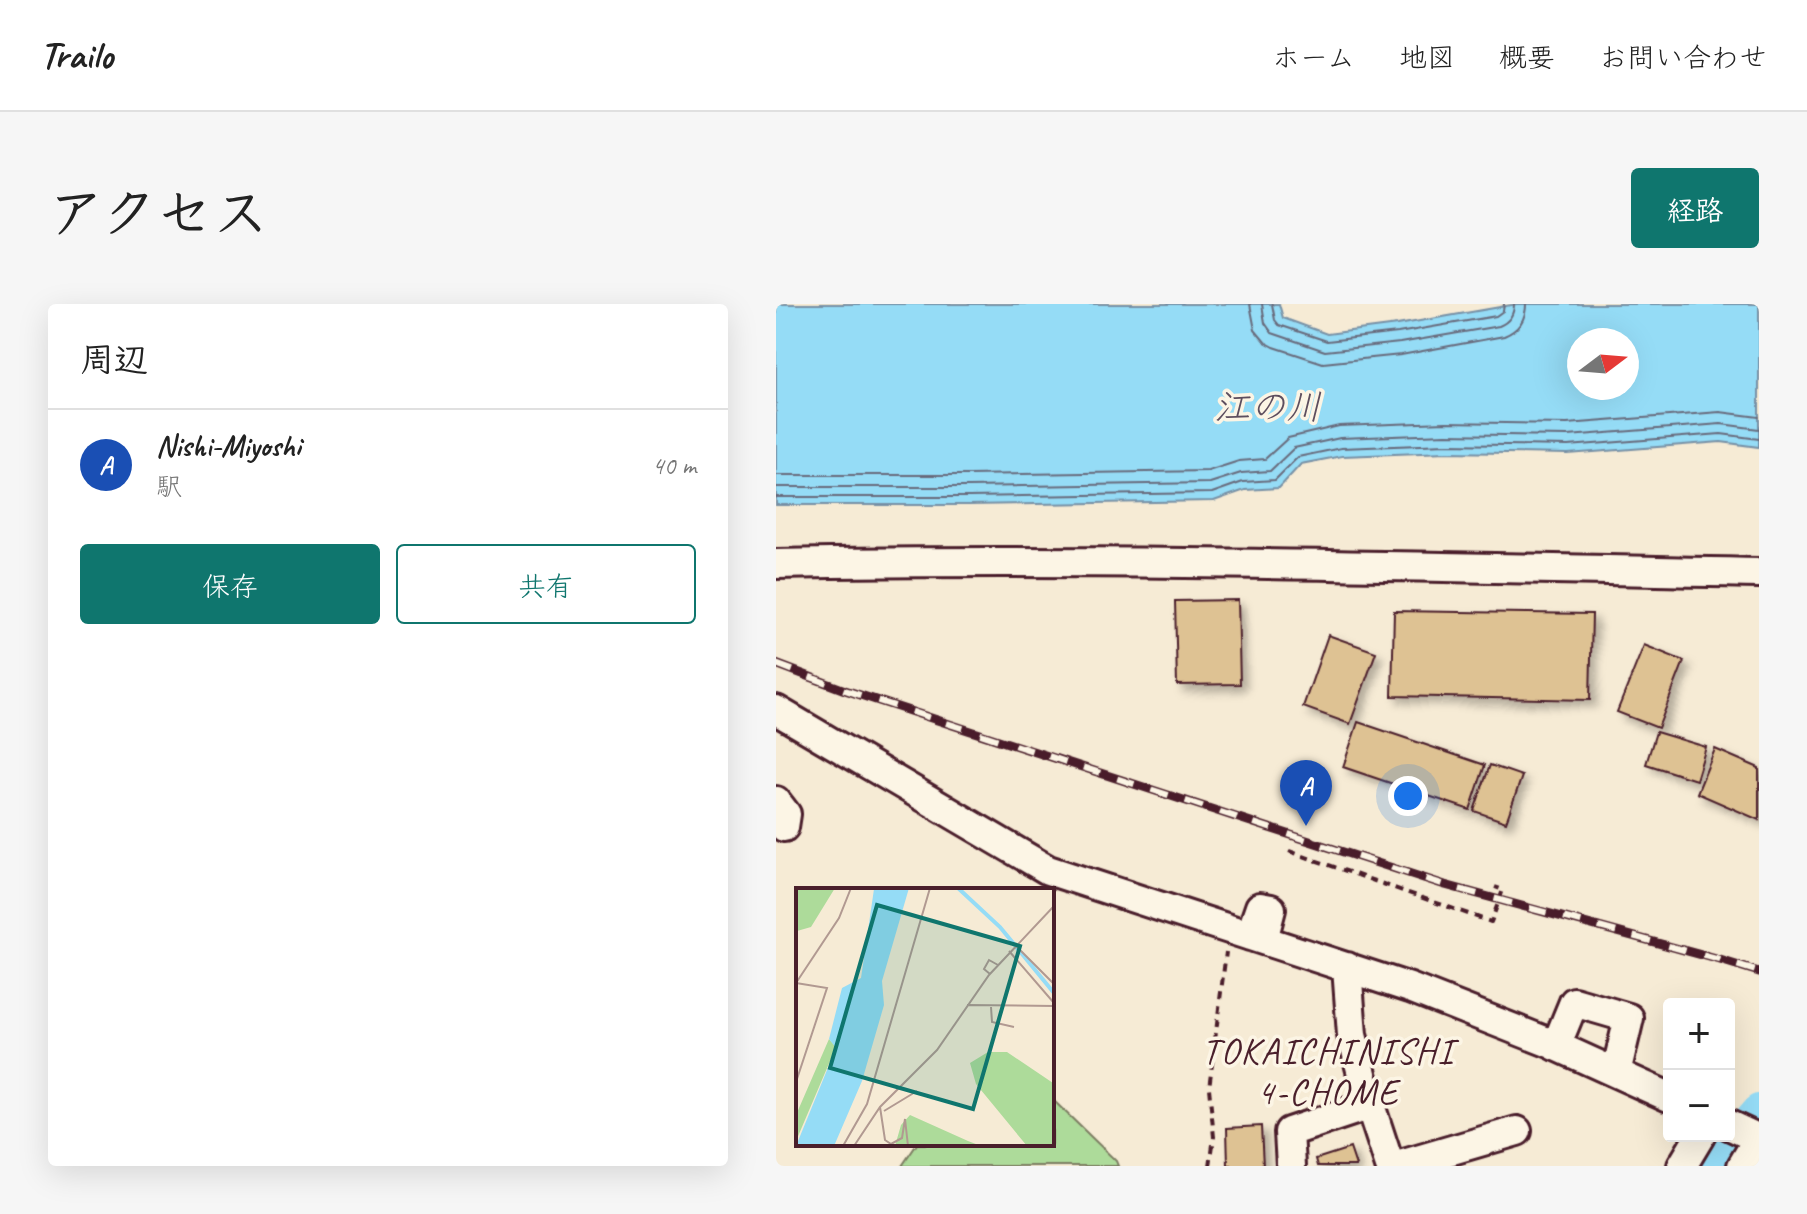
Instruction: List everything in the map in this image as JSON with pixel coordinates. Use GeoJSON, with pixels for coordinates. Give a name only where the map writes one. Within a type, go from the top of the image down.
{"type":"FeatureCollection","features":[{"type":"Feature","properties":{"kind":"street"},"geometry":{"type":"LineString","coordinates":[[776,564],[1213,564],[1759,573]]}},
{"type":"Feature","properties":{"kind":"street"},"geometry":{"type":"LineString","coordinates":[[776,710],[1048,870],[1410,988],[1556,1046],[1663,1094]]}},
{"type":"Feature","properties":{"kind":"street"},"geometry":{"type":"LineString","coordinates":[[1347,967],[1352,1035],[1374,1166]]}},
{"type":"Feature","properties":{"kind":"street"},"geometry":{"type":"LineString","coordinates":[[1556,1046],[1574,1002],[1629,1018],[1616,1073]]}},
{"type":"Feature","properties":{"kind":"street"},"geometry":{"type":"LineString","coordinates":[[1291,1166],[1289,1132],[1363,1108]]}},
{"type":"Feature","properties":{"kind":"street"},"geometry":{"type":"LineString","coordinates":[[1363,1108],[1390,1166]]}},
{"type":"Feature","properties":{"kind":"street"},"geometry":{"type":"LineString","coordinates":[[1735,1128],[1758,1139],[1742,1166]]}},
{"type":"Feature","properties":{"kind":"street"},"geometry":{"type":"LineString","coordinates":[[1397,1166],[1517,1131]]}},
{"type":"Feature","properties":{"kind":"street"},"geometry":{"type":"LineString","coordinates":[[1682,1166],[1696,1142]]}},
{"type":"Feature","properties":{"kind":"path"},"geometry":{"type":"LineString","coordinates":[[1289,851],[1491,922],[1503,890],[1495,887]]}},
{"type":"Feature","properties":{"kind":"path"},"geometry":{"type":"LineString","coordinates":[[1210,1166],[1214,1137],[1209,1088],[1248,935]]}},
{"type":"Feature","properties":{"kind":"green space"},"geometry":{"type":"Polygon","coordinates":[[[1054,1101],[1118,1166],[902,1166],[916,1146],[1054,1146],[1054,1101]]]}},
{"type":"Feature","properties":{"kind":"water","name":"江の川"},"geometry":{"type":"Polygon","coordinates":[[[776,304],[1279,304],[1283,318],[1327,334],[1517,304],[1759,304],[1759,447],[1721,442],[1568,454],[1447,452],[1342,456],[1301,464],[1279,488],[1245,490],[1214,501],[776,505],[776,304]]]}},
{"type":"Feature","properties":{"kind":"building"},"geometry":{"type":"Polygon","coordinates":[[[1238,600],[1240,684],[1177,685],[1175,601],[1238,600]]]}},
{"type":"Feature","properties":{"kind":"building"},"geometry":{"type":"Polygon","coordinates":[[[1394,611],[1592,614],[1590,700],[1392,696],[1394,611]]]}},
{"type":"Feature","properties":{"kind":"building"},"geometry":{"type":"Polygon","coordinates":[[[1328,635],[1376,652],[1350,724],[1303,707],[1328,635]]]}},
{"type":"Feature","properties":{"kind":"building"},"geometry":{"type":"Polygon","coordinates":[[[1644,645],[1684,661],[1658,728],[1617,712],[1644,645]]]}},
{"type":"Feature","properties":{"kind":"building"},"geometry":{"type":"Polygon","coordinates":[[[1358,722],[1485,765],[1470,810],[1343,767],[1358,722]]]}},
{"type":"Feature","properties":{"kind":"building"},"geometry":{"type":"Polygon","coordinates":[[[1656,732],[1706,747],[1696,780],[1646,764],[1656,732]]]}},
{"type":"Feature","properties":{"kind":"building"},"geometry":{"type":"Polygon","coordinates":[[[1715,749],[1759,768],[1759,820],[1697,793],[1715,749]]]}},
{"type":"Feature","properties":{"kind":"building"},"geometry":{"type":"Polygon","coordinates":[[[1490,765],[1522,776],[1506,822],[1474,811],[1490,765]]]}},
{"type":"Feature","properties":{"kind":"building"},"geometry":{"type":"Polygon","coordinates":[[[1261,1126],[1263,1166],[1228,1166],[1227,1128],[1261,1126]]]}},
{"type":"Feature","properties":{"kind":"building"},"geometry":{"type":"Polygon","coordinates":[[[1350,1148],[1356,1166],[1318,1166],[1316,1159],[1350,1148]]]}},
{"type":"Feature","properties":{"kind":"waterway"},"geometry":{"type":"LineString","coordinates":[[1715,1166],[1759,1112]]}},
{"type":"Feature","properties":{"kind":"railway"},"geometry":{"type":"LineString","coordinates":[[776,664],[845,690],[1445,885],[1759,972]]}},
{"type":"Feature","properties":{"kind":"place","name":"Nishi-Miyoshi"},"geometry":{"type":"Point","coordinates":[1306,826]}},
{"type":"Feature","properties":{"kind":"district","name":"TOKAICHINISHI 4-CHOME"},"geometry":{"type":"Point","coordinates":[1328,1072]}}]}
